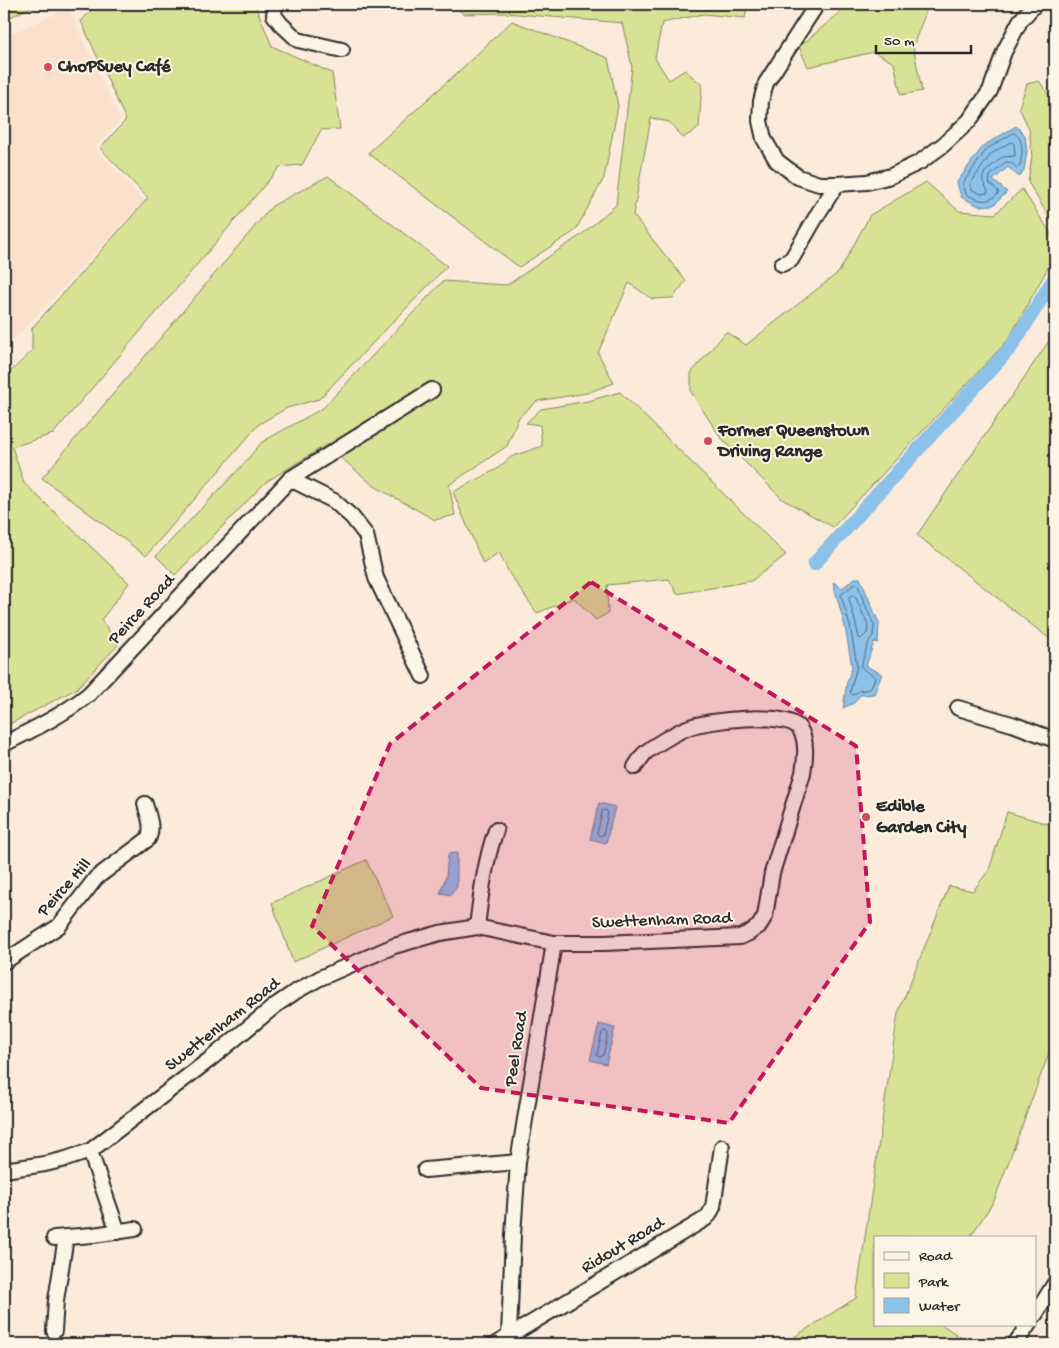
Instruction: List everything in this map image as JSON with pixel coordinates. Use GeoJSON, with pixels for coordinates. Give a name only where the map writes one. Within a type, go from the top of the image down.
{"type":"FeatureCollection","features":[{"type":"Feature","properties":{"kind":"street"},"geometry":{"type":"LineString","coordinates":[[275,4],[274,15],[298,40],[342,50]]}},
{"type":"Feature","properties":{"kind":"street"},"geometry":{"type":"LineString","coordinates":[[818,4],[766,83],[761,101],[760,121],[764,139],[777,161],[798,177],[819,184],[867,182],[891,176],[920,162],[943,145],[969,121],[990,91],[1004,52],[1020,21],[1035,4]]}},
{"type":"Feature","properties":{"kind":"street"},"geometry":{"type":"LineString","coordinates":[[782,264],[791,260],[837,184]]}},
{"type":"Feature","properties":{"kind":"street","name":"Peirce Road"},"geometry":{"type":"LineString","coordinates":[[4,744],[44,724],[89,694],[290,479],[432,390]]}},
{"type":"Feature","properties":{"kind":"street"},"geometry":{"type":"LineString","coordinates":[[290,479],[334,501],[352,517],[366,535],[376,578],[423,676]]}},
{"type":"Feature","properties":{"kind":"street"},"geometry":{"type":"LineString","coordinates":[[958,708],[1015,725],[1055,740]]}},
{"type":"Feature","properties":{"kind":"street","name":"Swettenham Road"},"geometry":{"type":"LineString","coordinates":[[4,1170],[45,1164],[90,1151],[295,992],[345,966],[394,946],[440,933],[478,927],[554,943],[604,943],[740,937],[749,934],[759,926],[765,916],[772,873],[803,774],[804,745],[803,735],[799,727],[791,722],[776,719],[729,720],[687,728],[653,747],[635,766]]}},
{"type":"Feature","properties":{"kind":"street","name":"Peirce Hill"},"geometry":{"type":"LineString","coordinates":[[4,962],[59,926],[96,878],[148,839],[151,832],[144,804]]}},
{"type":"Feature","properties":{"kind":"street"},"geometry":{"type":"LineString","coordinates":[[478,927],[482,887],[490,846],[496,830]]}},
{"type":"Feature","properties":{"kind":"street","name":"Peel Road"},"geometry":{"type":"LineString","coordinates":[[509,1335],[518,1162],[554,943]]}},
{"type":"Feature","properties":{"kind":"street","name":"Ridout Road"},"geometry":{"type":"LineString","coordinates":[[496,1344],[705,1219],[713,1208],[722,1147]]}},
{"type":"Feature","properties":{"kind":"street"},"geometry":{"type":"LineString","coordinates":[[90,1151],[118,1232]]}},
{"type":"Feature","properties":{"kind":"street"},"geometry":{"type":"LineString","coordinates":[[425,1170],[518,1162]]}},
{"type":"Feature","properties":{"kind":"street"},"geometry":{"type":"LineString","coordinates":[[54,1331],[60,1237],[135,1230]]}},
{"type":"Feature","properties":{"kind":"street"},"geometry":{"type":"LineString","coordinates":[[1036,1312],[1055,1283]]}},
{"type":"Feature","properties":{"kind":"street"},"geometry":{"type":"LineString","coordinates":[[1015,1344],[1028,1326]]}},
{"type":"Feature","properties":{"kind":"highlighted area"},"geometry":{"type":"Polygon","coordinates":[[[591,582],[856,746],[870,922],[729,1123],[481,1088],[312,926],[390,744],[591,582]]]}},
{"type":"Feature","properties":{"kind":"shaded area"},"geometry":{"type":"Polygon","coordinates":[[[68,8],[121,120],[94,148],[144,200],[4,351],[4,37],[68,8]]]}},
{"type":"Feature","properties":{"kind":"green space"},"geometry":{"type":"Polygon","coordinates":[[[4,4],[38,4],[4,20],[4,4]]]}},
{"type":"Feature","properties":{"kind":"green space"},"geometry":{"type":"Polygon","coordinates":[[[98,4],[257,4],[256,7],[272,46],[332,73],[340,129],[321,130],[302,165],[280,167],[53,434],[12,447],[24,483],[129,583],[101,620],[119,644],[76,689],[4,727],[4,378],[32,351],[32,328],[148,198],[100,148],[126,120],[81,21],[98,4]]]}},
{"type":"Feature","properties":{"kind":"green space"},"geometry":{"type":"Polygon","coordinates":[[[453,4],[748,4],[745,18],[703,14],[662,23],[655,58],[669,80],[685,70],[702,85],[699,128],[683,138],[669,122],[651,118],[633,215],[686,281],[673,298],[652,299],[629,283],[598,353],[614,383],[587,393],[537,401],[519,417],[507,446],[449,485],[455,515],[435,520],[374,486],[326,445],[266,482],[175,575],[156,556],[239,469],[262,442],[323,408],[443,281],[507,285],[581,235],[616,205],[632,66],[622,23],[505,13],[463,14],[453,4]]]}},
{"type":"Feature","properties":{"kind":"green space"},"geometry":{"type":"Polygon","coordinates":[[[844,4],[926,4],[927,9],[913,46],[922,91],[901,95],[894,63],[874,52],[808,67],[799,47],[839,13],[844,4]]]}},
{"type":"Feature","properties":{"kind":"green space"},"geometry":{"type":"Polygon","coordinates":[[[512,21],[608,58],[618,106],[604,178],[575,231],[519,267],[368,153],[512,21]]]}},
{"type":"Feature","properties":{"kind":"green space"},"geometry":{"type":"Polygon","coordinates":[[[1039,81],[1055,103],[1055,227],[1028,182],[1032,156],[1029,129],[1019,107],[1027,84],[1039,81]]]}},
{"type":"Feature","properties":{"kind":"green space"},"geometry":{"type":"Polygon","coordinates":[[[328,176],[447,266],[319,399],[287,408],[259,424],[146,556],[42,478],[272,206],[328,176]]]}},
{"type":"Feature","properties":{"kind":"green space"},"geometry":{"type":"Polygon","coordinates":[[[926,182],[959,211],[995,214],[1022,189],[1055,240],[1055,255],[1008,340],[833,527],[782,499],[721,438],[691,392],[691,373],[726,332],[746,345],[839,272],[870,215],[926,182]]]}},
{"type":"Feature","properties":{"kind":"green space"},"geometry":{"type":"Polygon","coordinates":[[[1055,332],[1055,643],[917,535],[1055,332]]]}},
{"type":"Feature","properties":{"kind":"green space"},"geometry":{"type":"Polygon","coordinates":[[[620,392],[786,555],[751,581],[677,594],[669,579],[607,585],[608,613],[596,620],[574,598],[537,613],[509,573],[499,552],[483,564],[453,492],[497,469],[511,457],[542,446],[540,425],[526,423],[541,409],[588,401],[620,392]]]}},
{"type":"Feature","properties":{"kind":"green space"},"geometry":{"type":"Polygon","coordinates":[[[1007,812],[1055,826],[1055,1037],[994,1201],[971,1236],[874,1236],[874,1326],[944,1326],[971,1344],[783,1344],[856,1298],[898,1013],[949,886],[973,891],[989,870],[1007,812]]]}},
{"type":"Feature","properties":{"kind":"green space"},"geometry":{"type":"Polygon","coordinates":[[[366,860],[393,916],[293,962],[272,903],[366,860]]]}},
{"type":"Feature","properties":{"kind":"water"},"geometry":{"type":"Polygon","coordinates":[[[1016,126],[1025,135],[1027,152],[1024,170],[1019,177],[1008,167],[993,180],[1007,192],[994,205],[979,206],[961,197],[957,182],[983,146],[1016,126]]]}},
{"type":"Feature","properties":{"kind":"water"},"geometry":{"type":"Polygon","coordinates":[[[855,578],[860,578],[879,623],[878,643],[874,642],[866,666],[882,674],[874,694],[860,695],[854,703],[843,708],[847,682],[852,667],[845,627],[833,582],[842,588],[855,578]]]}},
{"type":"Feature","properties":{"kind":"water"},"geometry":{"type":"Polygon","coordinates":[[[599,803],[615,807],[606,843],[590,839],[599,803]]]}},
{"type":"Feature","properties":{"kind":"water"},"geometry":{"type":"Polygon","coordinates":[[[457,853],[457,887],[451,895],[440,893],[446,876],[448,854],[457,853]]]}},
{"type":"Feature","properties":{"kind":"water"},"geometry":{"type":"Polygon","coordinates":[[[599,1024],[615,1028],[606,1064],[590,1060],[599,1024]]]}},
{"type":"Feature","properties":{"kind":"waterway"},"geometry":{"type":"LineString","coordinates":[[814,564],[1012,346],[1055,277]]}},
{"type":"Feature","properties":{"kind":"place","name":"ChoPSuey Café"},"geometry":{"type":"Point","coordinates":[48,67]}},
{"type":"Feature","properties":{"kind":"place","name":"Former Queenstown Driving Range"},"geometry":{"type":"Point","coordinates":[708,441]}},
{"type":"Feature","properties":{"kind":"place","name":"Edible Garden City"},"geometry":{"type":"Point","coordinates":[866,817]}}]}
